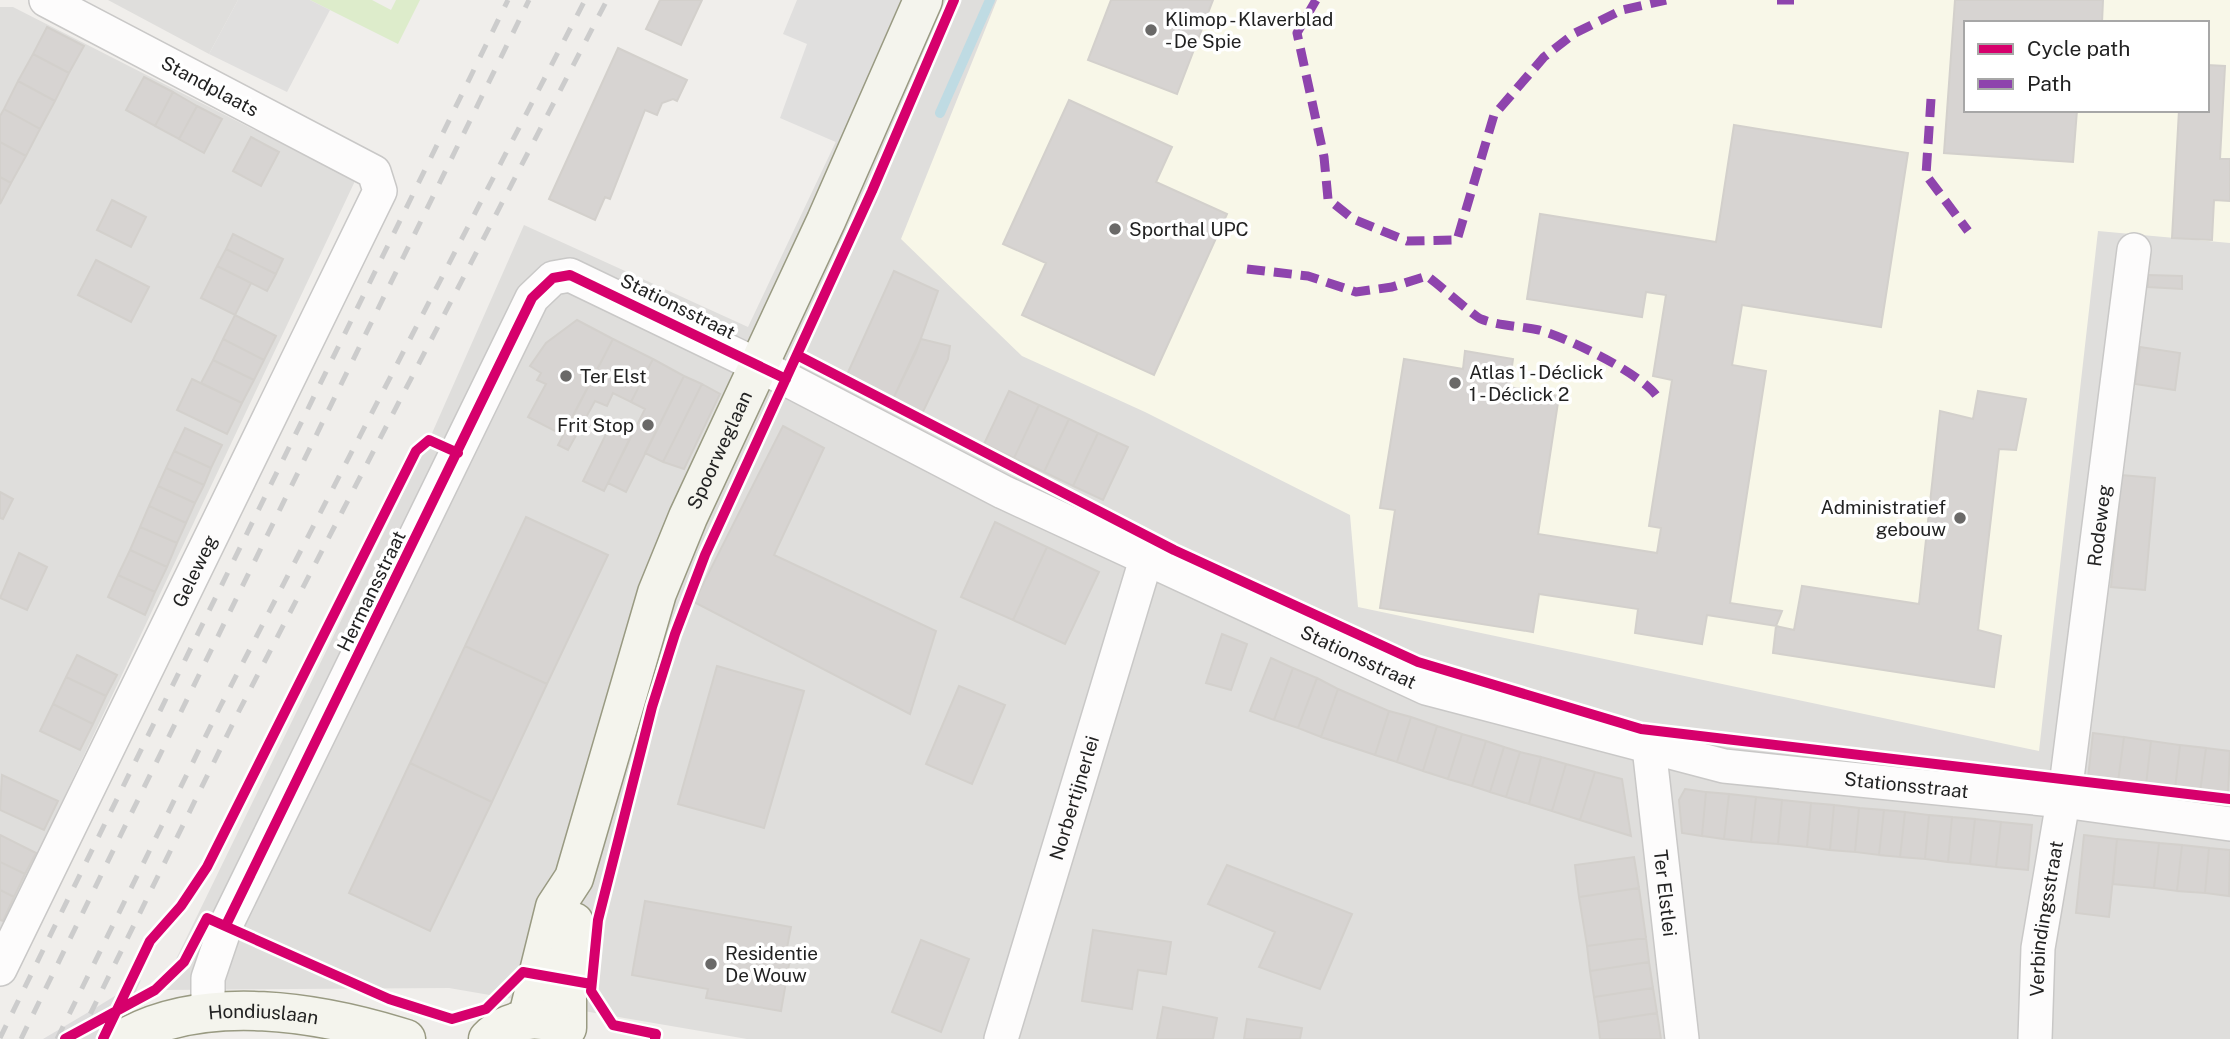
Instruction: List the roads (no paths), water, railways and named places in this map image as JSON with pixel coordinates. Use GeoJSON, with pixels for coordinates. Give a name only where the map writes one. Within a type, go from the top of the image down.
{"type":"FeatureCollection","features":[{"type":"Feature","properties":{"kind":"street","name":"Standplaats"},"geometry":{"type":"LineString","coordinates":[[46,0],[374,172]]}},
{"type":"Feature","properties":{"kind":"street","name":"Spoorweglaan"},"geometry":{"type":"LineString","coordinates":[[527,1020],[555,907],[574,878],[657,593],[688,517],[832,209],[923,0]]}},
{"type":"Feature","properties":{"kind":"street","name":"Geleweg"},"geometry":{"type":"LineString","coordinates":[[0,969],[380,191],[374,172]]}},
{"type":"Feature","properties":{"kind":"street","name":"Rodeweg"},"geometry":{"type":"LineString","coordinates":[[2063,801],[2134,250]]}},
{"type":"Feature","properties":{"kind":"street","name":"Stationsstraat"},"geometry":{"type":"LineString","coordinates":[[553,278],[570,275],[600,287],[1003,492],[1147,556],[1426,688],[1724,766],[2063,801],[2230,824]]}},
{"type":"Feature","properties":{"kind":"street","name":"Hermansstraat"},"geometry":{"type":"LineString","coordinates":[[208,1014],[208,978],[217,948],[241,894],[531,298],[553,278]]}},
{"type":"Feature","properties":{"kind":"street","name":"Norbertijnerlei"},"geometry":{"type":"LineString","coordinates":[[1001,1039],[1147,556]]}},
{"type":"Feature","properties":{"kind":"street","name":"Ter Elstlei"},"geometry":{"type":"LineString","coordinates":[[1650,747],[1682,1039]]}},
{"type":"Feature","properties":{"kind":"street","name":"Verbindingsstraat"},"geometry":{"type":"LineString","coordinates":[[2035,1039],[2038,948],[2063,801]]}},
{"type":"Feature","properties":{"kind":"street","name":"Spoorweglaan"},"geometry":{"type":"LineString","coordinates":[[573,1034],[567,980],[576,911],[574,878]]}},
{"type":"Feature","properties":{"kind":"street","name":"Hondiuslaan"},"geometry":{"type":"LineString","coordinates":[[122,1039],[137,1031],[173,1020],[208,1014],[260,1012],[327,1017],[405,1039]]}},
{"type":"Feature","properties":{"kind":"street"},"geometry":{"type":"LineString","coordinates":[[488,1039],[508,1025],[527,1020],[544,1020],[573,1034]]}},
{"type":"Feature","properties":{"kind":"waterway"},"geometry":{"type":"LineString","coordinates":[[940,113],[990,0]]}},
{"type":"Feature","properties":{"kind":"railway"},"geometry":{"type":"LineString","coordinates":[[0,1038],[508,0]]}},
{"type":"Feature","properties":{"kind":"railway"},"geometry":{"type":"LineString","coordinates":[[21,1039],[529,0]]}},
{"type":"Feature","properties":{"kind":"railway"},"geometry":{"type":"LineString","coordinates":[[57,1039],[220,707],[585,0]]}},
{"type":"Feature","properties":{"kind":"railway"},"geometry":{"type":"LineString","coordinates":[[78,1039],[239,711],[607,0]]}},
{"type":"Feature","properties":{"kind":"place","name":"Klimop - Klaverblad - De Spie"},"geometry":{"type":"Point","coordinates":[1151,30]}},
{"type":"Feature","properties":{"kind":"place","name":"Sporthal UPC"},"geometry":{"type":"Point","coordinates":[1115,229]}},
{"type":"Feature","properties":{"kind":"place","name":"Ter Elst"},"geometry":{"type":"Point","coordinates":[566,376]}},
{"type":"Feature","properties":{"kind":"place","name":"Atlas 1 - Déclick 1 - Déclick 2"},"geometry":{"type":"Point","coordinates":[1455,383]}},
{"type":"Feature","properties":{"kind":"place","name":"Frit Stop"},"geometry":{"type":"Point","coordinates":[648,425]}},
{"type":"Feature","properties":{"kind":"place","name":"Administratief gebouw"},"geometry":{"type":"Point","coordinates":[1960,518]}},
{"type":"Feature","properties":{"kind":"place","name":"Residentie De Wouw"},"geometry":{"type":"Point","coordinates":[711,964]}}]}
